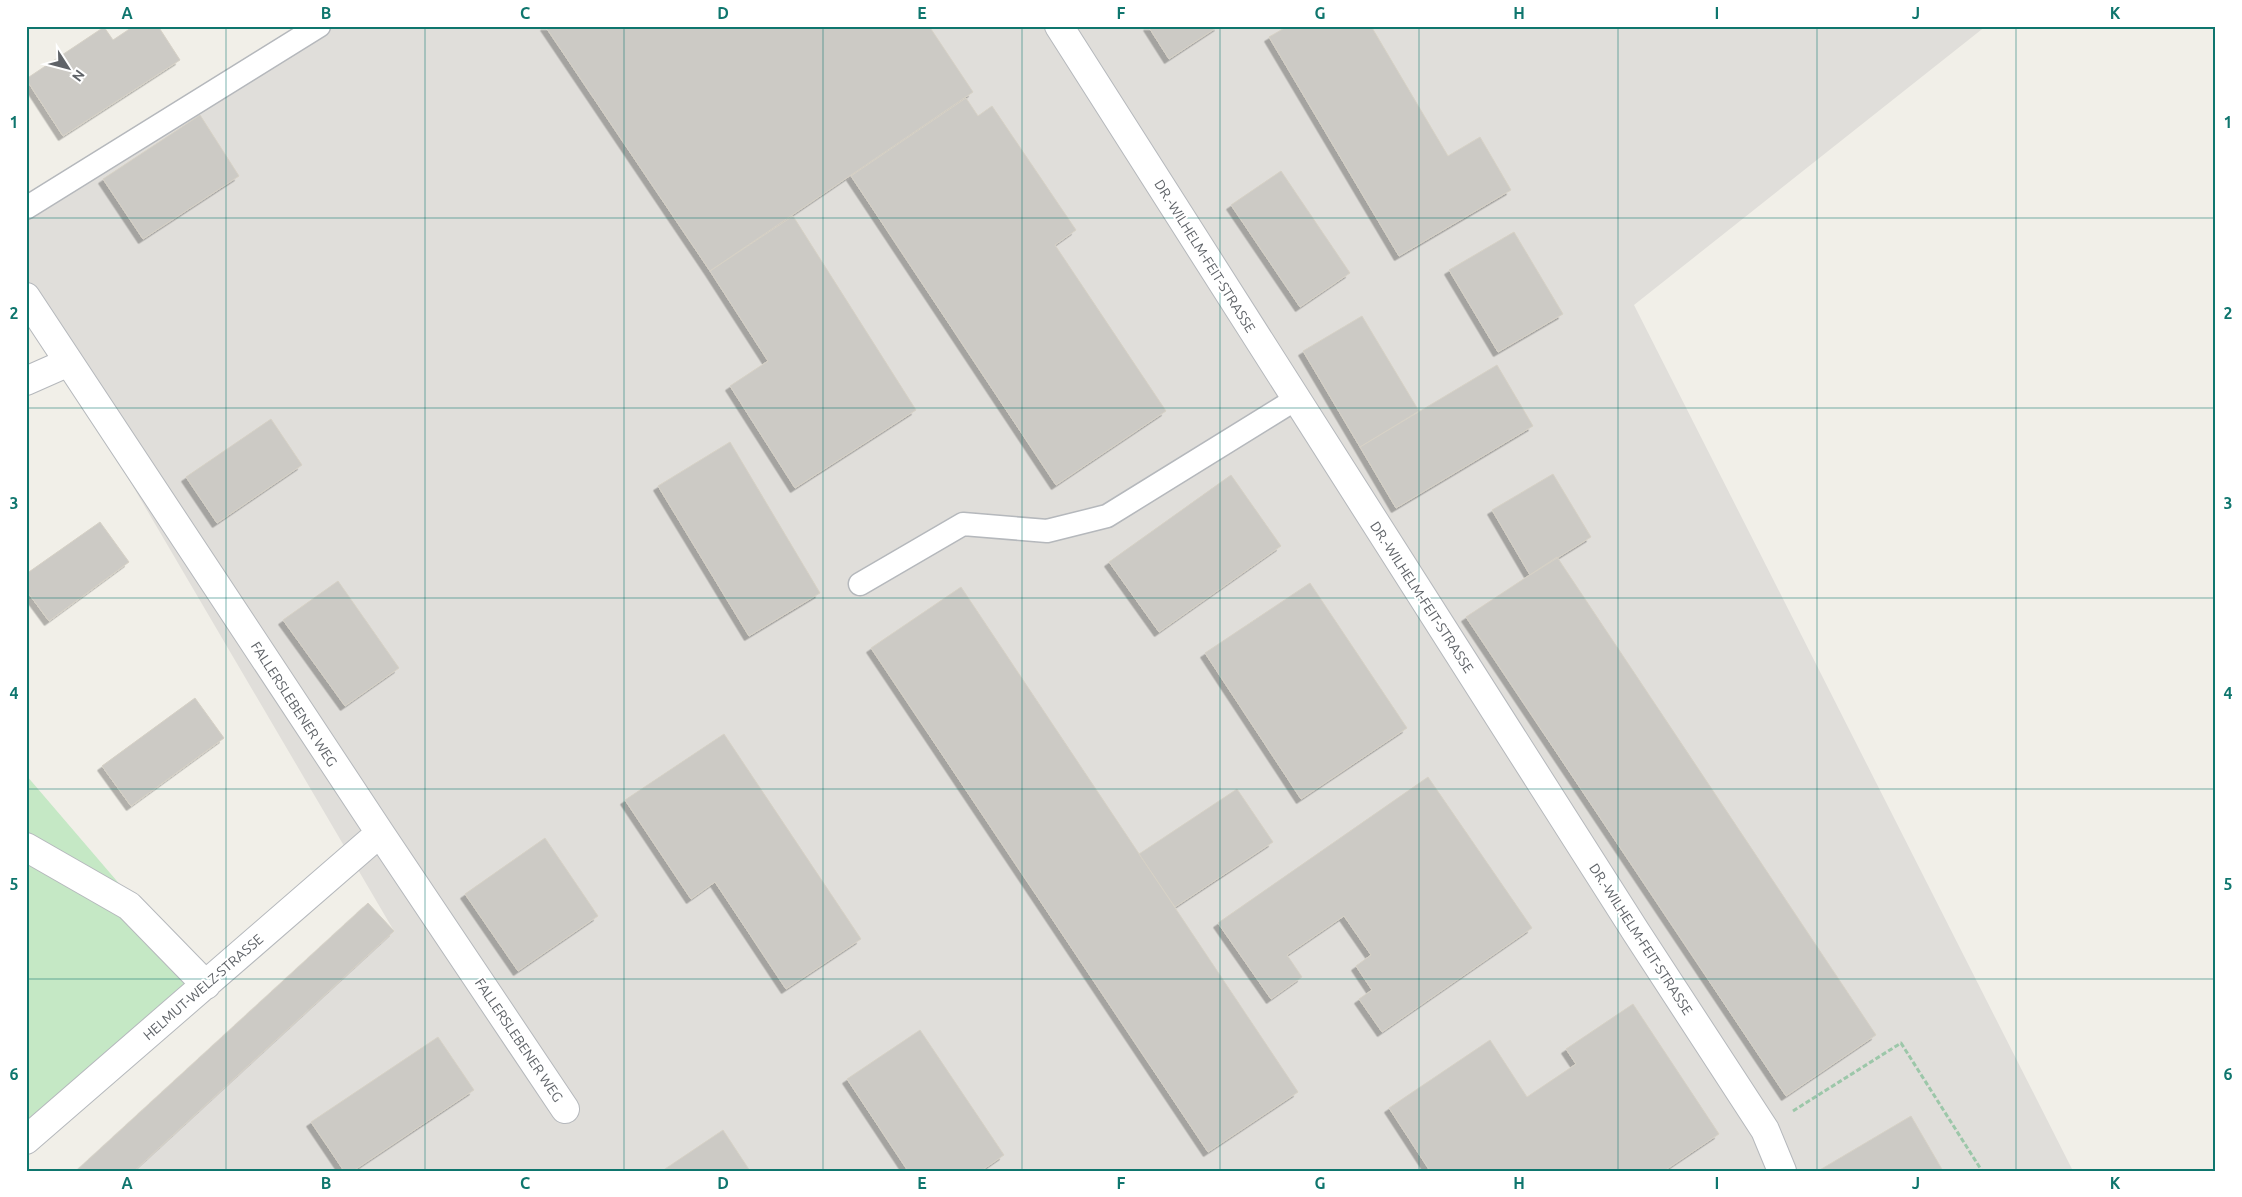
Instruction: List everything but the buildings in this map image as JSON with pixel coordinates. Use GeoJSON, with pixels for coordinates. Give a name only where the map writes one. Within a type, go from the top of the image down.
{"type":"FeatureCollection","features":[{"type":"Feature","properties":{"kind":"street","name":"DR.-WILHELM-FEIT-STRASSE"},"geometry":{"type":"LineString","coordinates":[[1058,26],[1636,932],[1765,1130],[1782,1171]]}},
{"type":"Feature","properties":{"kind":"street","name":"FALLERSLEBENER WEG"},"geometry":{"type":"LineString","coordinates":[[26,296],[380,833],[566,1109]]}},
{"type":"Feature","properties":{"kind":"street"},"geometry":{"type":"LineString","coordinates":[[26,381],[69,362]]}},
{"type":"Feature","properties":{"kind":"street","name":"HELMUT-WELZ-STRASSE"},"geometry":{"type":"LineString","coordinates":[[26,1140],[380,833]]}},
{"type":"Feature","properties":{"kind":"street"},"geometry":{"type":"LineString","coordinates":[[26,847],[129,906],[206,985]]}},
{"type":"Feature","properties":{"kind":"lane"},"geometry":{"type":"LineString","coordinates":[[26,208],[319,26]]}},
{"type":"Feature","properties":{"kind":"lane"},"geometry":{"type":"LineString","coordinates":[[860,584],[963,524],[1047,531],[1107,516],[1296,399]]}},
{"type":"Feature","properties":{"kind":"path"},"geometry":{"type":"LineString","coordinates":[[1765,1130],[1901,1043],[1982,1171]]}},
{"type":"Feature","properties":{"kind":"shaded area"},"geometry":{"type":"Polygon","coordinates":[[[319,26],[1986,26],[1634,305],[2073,1171],[134,1171],[394,931],[26,304],[26,208],[319,26]]]}},
{"type":"Feature","properties":{"kind":"green space"},"geometry":{"type":"Polygon","coordinates":[[[26,775],[206,985],[26,1140],[26,775]]]}}]}
